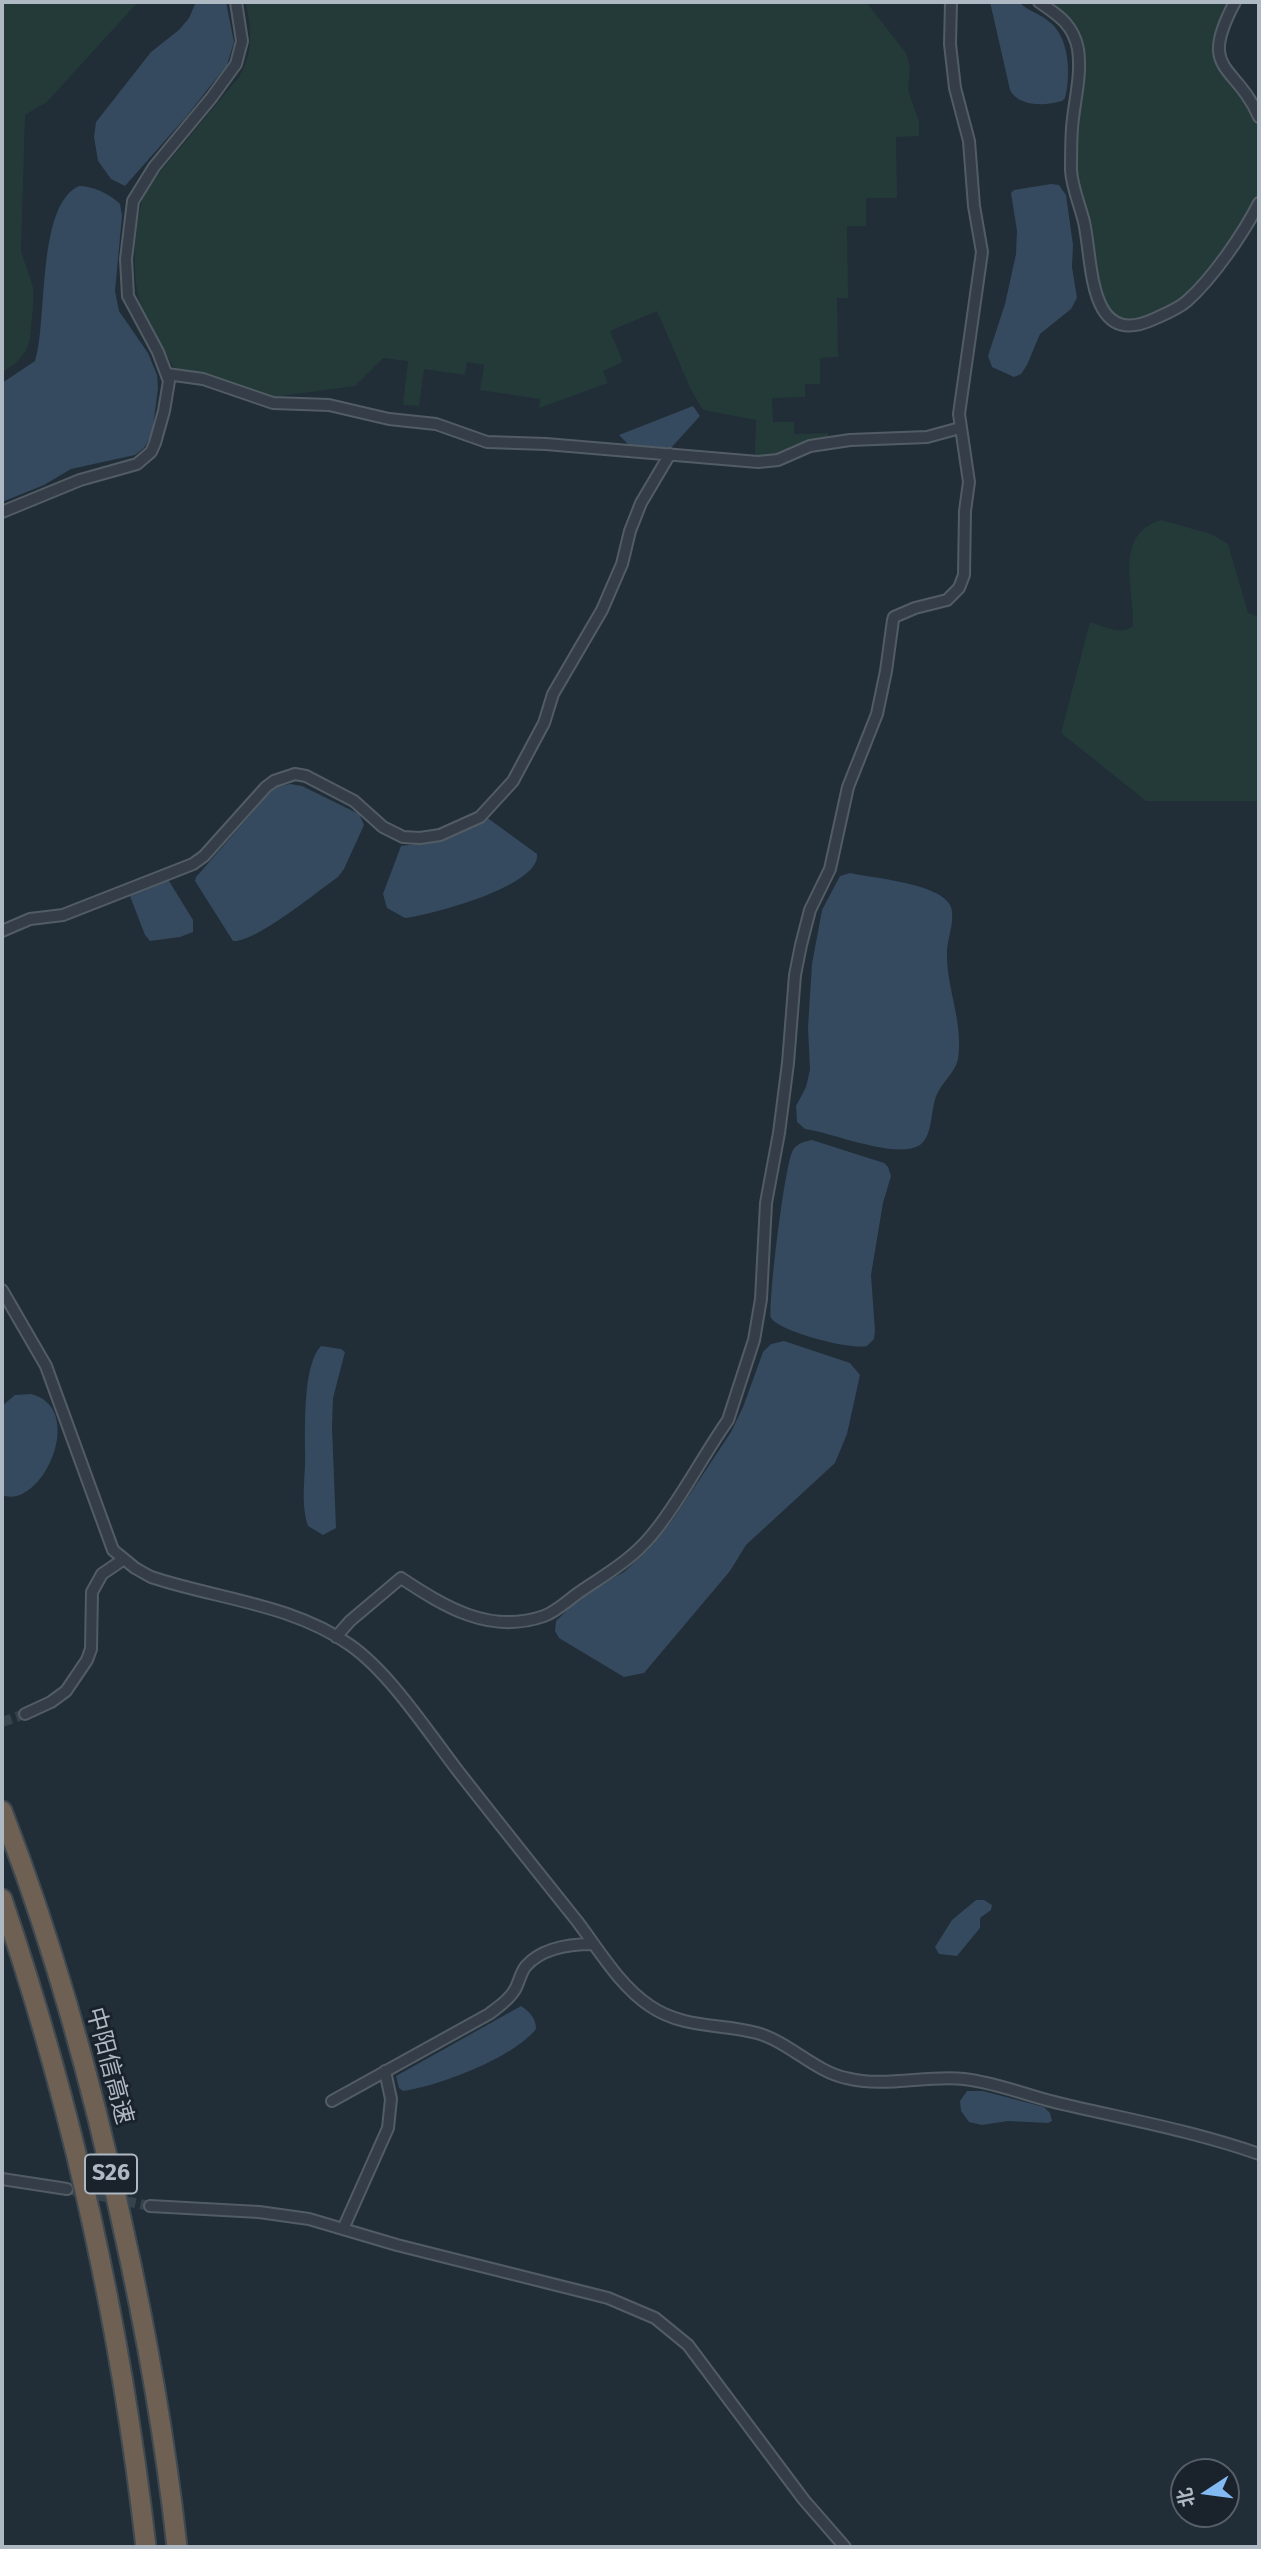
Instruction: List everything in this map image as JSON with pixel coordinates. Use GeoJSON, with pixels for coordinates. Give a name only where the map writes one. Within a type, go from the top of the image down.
{"type":"FeatureCollection","features":[{"type":"Feature","properties":{"kind":"highway","name":"中阳信高速"},"geometry":{"type":"LineString","coordinates":[[2,1811],[59,1975],[104,2145],[154,2383],[177,2547]]}},
{"type":"Feature","properties":{"kind":"highway","name":"S26"},"geometry":{"type":"LineString","coordinates":[[2,1899],[44,2032],[88,2210],[124,2388],[146,2547]]}},
{"type":"Feature","properties":{"kind":"street"},"geometry":{"type":"LineString","coordinates":[[2,512],[80,480],[137,464],[145,459],[155,443],[168,391],[167,373],[128,296],[126,259],[133,201],[154,167],[236,64],[242,41],[236,2]]}},
{"type":"Feature","properties":{"kind":"street"},"geometry":{"type":"LineString","coordinates":[[336,1637],[350,1621],[401,1578],[438,1602],[468,1617],[510,1623],[547,1614],[622,1564],[651,1536],[727,1420],[754,1340],[761,1299],[766,1203],[788,1063],[795,975],[808,917],[830,869],[848,787],[877,714],[894,617],[915,608],[947,600],[962,582],[969,482],[959,414],[982,253],[974,206],[969,141],[955,88],[950,44],[951,2]]}},
{"type":"Feature","properties":{"kind":"street"},"geometry":{"type":"LineString","coordinates":[[1039,2],[1065,20],[1077,49],[1080,76],[1072,127],[1071,173],[1084,222],[1096,298],[1106,315],[1114,321],[1134,326],[1144,324],[1186,302],[1233,245],[1259,203]]}},
{"type":"Feature","properties":{"kind":"street"},"geometry":{"type":"LineString","coordinates":[[1235,2],[1217,44],[1218,54],[1259,117]]}},
{"type":"Feature","properties":{"kind":"street"},"geometry":{"type":"LineString","coordinates":[[167,373],[203,379],[274,403],[329,405],[389,419],[436,424],[487,442],[546,444],[769,462],[810,446],[850,440],[927,437],[960,428]]}},
{"type":"Feature","properties":{"kind":"street"},"geometry":{"type":"LineString","coordinates":[[2,932],[30,919],[62,915],[193,864],[204,856],[266,787],[287,776],[306,776],[354,801],[383,827],[403,837],[440,835],[480,817],[513,780],[526,758],[544,723],[552,694],[602,610],[622,564],[630,531],[641,503],[670,454]]}},
{"type":"Feature","properties":{"kind":"street"},"geometry":{"type":"LineString","coordinates":[[2,1290],[46,1366],[113,1550],[151,1577],[278,1611],[336,1637],[365,1658],[389,1684],[611,1968],[637,1996],[664,2015],[691,2024],[760,2034],[845,2078],[951,2078],[994,2084],[1064,2105],[1134,2119],[1259,2154]]}},
{"type":"Feature","properties":{"kind":"street"},"geometry":{"type":"LineString","coordinates":[[25,1714],[51,1702],[66,1691],[87,1660],[91,1649],[92,1592],[102,1574],[124,1559]]}},
{"type":"Feature","properties":{"kind":"street"},"geometry":{"type":"LineString","coordinates":[[332,2101],[489,2014],[507,2001],[524,1968],[534,1959],[556,1948],[593,1944]]}},
{"type":"Feature","properties":{"kind":"street"},"geometry":{"type":"LineString","coordinates":[[343,2229],[388,2128],[391,2099],[385,2071]]}},
{"type":"Feature","properties":{"kind":"street"},"geometry":{"type":"LineString","coordinates":[[2,2179],[67,2189]]}},
{"type":"Feature","properties":{"kind":"street"},"geometry":{"type":"LineString","coordinates":[[150,2206],[272,2213],[309,2219],[608,2298],[655,2318],[688,2345],[804,2500],[845,2547]]}},
{"type":"Feature","properties":{"kind":"green space"},"geometry":{"type":"Polygon","coordinates":[[[2,2],[138,2],[47,102],[25,115],[21,251],[33,287],[33,307],[30,340],[25,352],[17,362],[2,372],[2,2]]]}},
{"type":"Feature","properties":{"kind":"green space"},"geometry":{"type":"Polygon","coordinates":[[[246,2],[866,2],[906,53],[910,67],[908,90],[919,122],[919,136],[896,137],[897,198],[866,198],[866,226],[847,226],[848,298],[837,298],[838,357],[820,358],[820,384],[805,384],[805,397],[772,398],[773,422],[794,422],[794,434],[828,433],[829,438],[765,458],[755,456],[756,420],[703,410],[691,390],[657,311],[610,331],[623,362],[603,371],[608,383],[539,408],[540,399],[480,390],[484,365],[467,362],[465,375],[424,369],[419,406],[403,405],[408,361],[383,358],[355,386],[274,397],[173,367],[149,324],[139,299],[135,244],[139,215],[145,190],[244,68],[250,41],[246,2]]]}},
{"type":"Feature","properties":{"kind":"green space"},"geometry":{"type":"Polygon","coordinates":[[[1056,2],[1231,2],[1214,44],[1215,54],[1253,111],[1259,126],[1259,196],[1231,243],[1195,288],[1176,305],[1134,322],[1115,318],[1104,308],[1074,173],[1081,48],[1057,10],[1056,2]]]}},
{"type":"Feature","properties":{"kind":"green space"},"geometry":{"type":"Polygon","coordinates":[[[1161,520],[1211,534],[1228,544],[1248,613],[1259,617],[1259,801],[1146,801],[1061,733],[1090,622],[1118,630],[1133,626],[1129,565],[1131,550],[1136,538],[1146,527],[1161,520]]]}},
{"type":"Feature","properties":{"kind":"water"},"geometry":{"type":"Polygon","coordinates":[[[196,2],[226,2],[234,42],[227,65],[125,186],[111,179],[98,161],[94,137],[96,122],[151,52],[179,30],[189,18],[196,2]]]}},
{"type":"Feature","properties":{"kind":"water"},"geometry":{"type":"Polygon","coordinates":[[[990,2],[1019,2],[1055,27],[1067,56],[1067,89],[1062,101],[1033,104],[1014,96],[1010,90],[990,2]]]}},
{"type":"Feature","properties":{"kind":"water"},"geometry":{"type":"Polygon","coordinates":[[[1059,185],[1066,195],[1077,298],[1071,309],[1040,334],[1027,365],[1021,374],[1014,377],[992,367],[988,356],[1005,304],[1016,254],[1017,231],[1011,193],[1014,190],[1059,185]]]}},
{"type":"Feature","properties":{"kind":"water"},"geometry":{"type":"Polygon","coordinates":[[[79,186],[101,191],[120,204],[122,216],[115,291],[119,311],[148,353],[157,375],[152,434],[144,448],[135,455],[71,469],[44,485],[2,502],[2,383],[35,361],[50,239],[65,197],[79,186]]]}},
{"type":"Feature","properties":{"kind":"water"},"geometry":{"type":"Polygon","coordinates":[[[693,406],[700,416],[671,448],[629,445],[619,435],[693,406]]]}},
{"type":"Feature","properties":{"kind":"water"},"geometry":{"type":"Polygon","coordinates":[[[290,784],[302,786],[359,814],[364,825],[338,877],[271,925],[256,934],[233,941],[195,881],[196,877],[275,787],[290,784]]]}},
{"type":"Feature","properties":{"kind":"water"},"geometry":{"type":"Polygon","coordinates":[[[485,818],[537,854],[534,866],[504,888],[459,905],[405,918],[387,908],[383,894],[401,846],[435,841],[485,818]]]}},
{"type":"Feature","properties":{"kind":"water"},"geometry":{"type":"Polygon","coordinates":[[[850,873],[902,882],[928,890],[947,901],[952,912],[947,965],[959,1032],[958,1059],[937,1094],[927,1136],[920,1145],[909,1149],[864,1144],[805,1129],[797,1122],[796,1106],[806,1087],[810,1070],[808,1027],[812,964],[822,910],[840,876],[850,873]]]}},
{"type":"Feature","properties":{"kind":"water"},"geometry":{"type":"Polygon","coordinates":[[[163,881],[169,881],[193,920],[193,932],[180,937],[150,941],[145,935],[130,896],[163,881]]]}},
{"type":"Feature","properties":{"kind":"water"},"geometry":{"type":"Polygon","coordinates":[[[812,1140],[884,1163],[891,1176],[883,1203],[871,1275],[875,1331],[874,1339],[867,1346],[858,1347],[816,1339],[787,1329],[771,1318],[778,1232],[790,1160],[797,1146],[812,1140]]]}},
{"type":"Feature","properties":{"kind":"water"},"geometry":{"type":"Polygon","coordinates":[[[784,1341],[850,1363],[860,1375],[847,1434],[835,1463],[746,1545],[730,1571],[644,1673],[624,1677],[559,1638],[555,1631],[556,1621],[585,1593],[624,1572],[648,1550],[674,1518],[731,1432],[763,1352],[771,1344],[784,1341]]]}},
{"type":"Feature","properties":{"kind":"water"},"geometry":{"type":"Polygon","coordinates":[[[321,1346],[345,1352],[333,1398],[336,1528],[323,1535],[308,1526],[304,1498],[306,1396],[311,1366],[321,1346]]]}},
{"type":"Feature","properties":{"kind":"water"},"geometry":{"type":"Polygon","coordinates":[[[31,1394],[48,1403],[56,1418],[57,1436],[53,1456],[44,1474],[31,1488],[17,1496],[2,1495],[2,1406],[15,1395],[31,1394]]]}},
{"type":"Feature","properties":{"kind":"water"},"geometry":{"type":"Polygon","coordinates":[[[976,1900],[984,1900],[992,1905],[991,1910],[980,1918],[980,1928],[957,1956],[939,1954],[935,1947],[952,1920],[976,1900]]]}},
{"type":"Feature","properties":{"kind":"water"},"geometry":{"type":"Polygon","coordinates":[[[521,2006],[532,2016],[536,2029],[511,2050],[455,2077],[403,2091],[399,2088],[396,2076],[521,2006]]]}},
{"type":"Feature","properties":{"kind":"water"},"geometry":{"type":"Polygon","coordinates":[[[967,2091],[983,2091],[1044,2107],[1050,2113],[1052,2121],[1008,2121],[982,2125],[969,2122],[961,2111],[960,2101],[967,2091]]]}},
{"type":"Feature","properties":{"kind":"tunnel"},"geometry":{"type":"LineString","coordinates":[[2,1722],[25,1714]]}},
{"type":"Feature","properties":{"kind":"tunnel"},"geometry":{"type":"LineString","coordinates":[[67,2189],[150,2206]]}}]}
